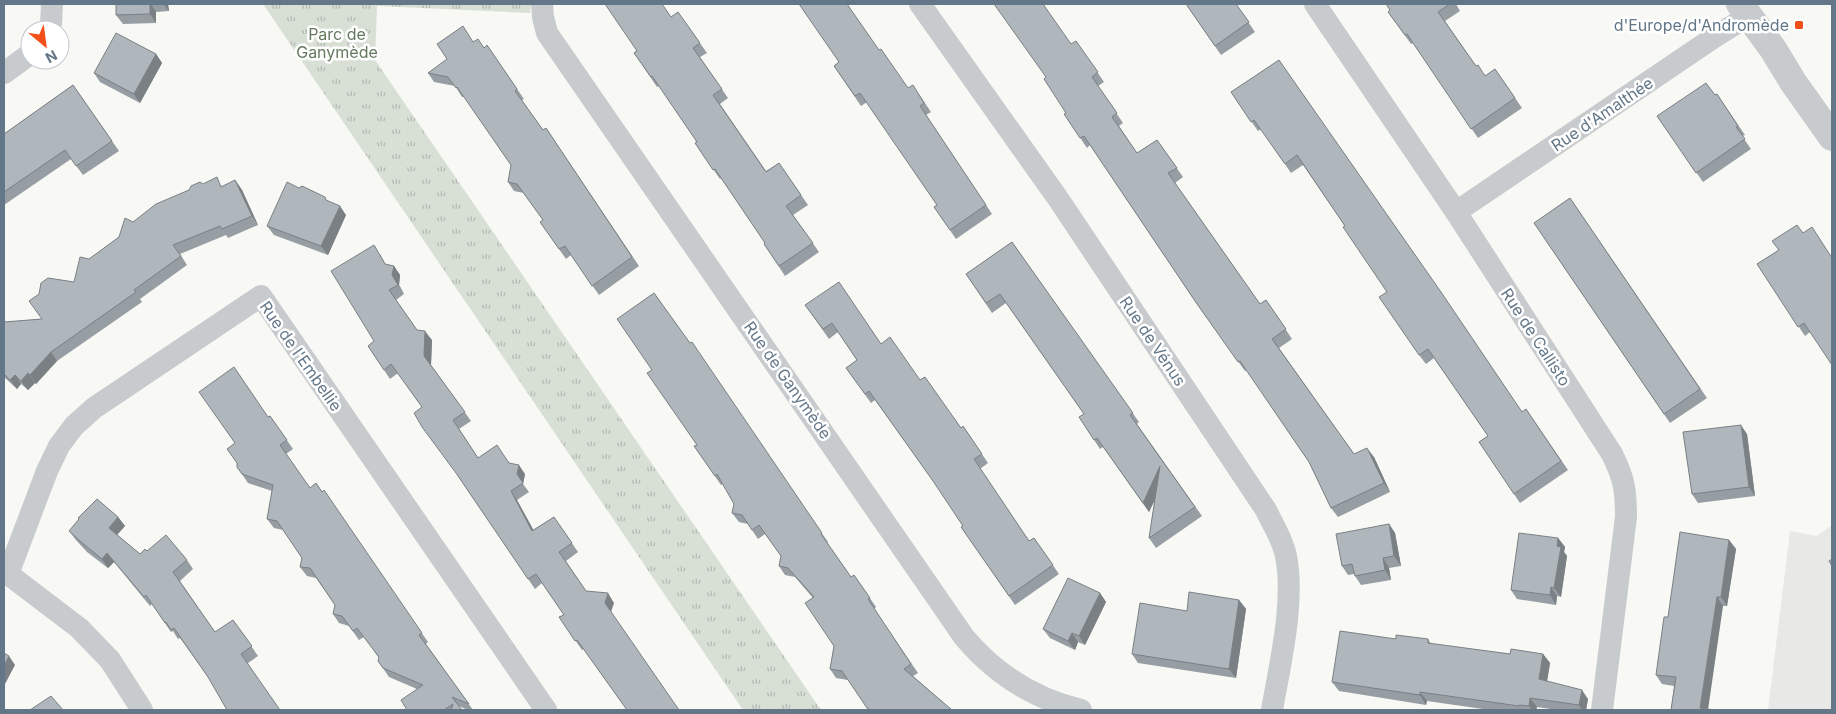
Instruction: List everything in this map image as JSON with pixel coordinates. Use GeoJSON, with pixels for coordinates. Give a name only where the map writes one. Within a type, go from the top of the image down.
{"type":"FeatureCollection","features":[{"type":"Feature","properties":{"kind":"street"},"geometry":{"type":"LineString","coordinates":[[50,20],[52,4]]}},
{"type":"Feature","properties":{"kind":"street","name":"Rue de Ganymède"},"geometry":{"type":"LineString","coordinates":[[542,4],[547,33],[964,637],[979,656],[1012,680],[1045,699],[1081,710]]}},
{"type":"Feature","properties":{"kind":"street","name":"Rue de Vénus"},"geometry":{"type":"LineString","coordinates":[[920,4],[1064,208],[1266,510],[1278,534],[1286,555],[1288,601],[1272,710]]}},
{"type":"Feature","properties":{"kind":"street","name":"Rue de Callisto"},"geometry":{"type":"LineString","coordinates":[[1315,4],[1456,212],[1612,454],[1622,476],[1626,495],[1626,517],[1602,710]]}},
{"type":"Feature","properties":{"kind":"street"},"geometry":{"type":"LineString","coordinates":[[1744,10],[1773,49],[1793,82],[1832,137]]}},
{"type":"Feature","properties":{"kind":"street","name":"Rue d'Amalthée"},"geometry":{"type":"LineString","coordinates":[[1456,212],[1716,36],[1744,10]]}},
{"type":"Feature","properties":{"kind":"street"},"geometry":{"type":"LineString","coordinates":[[4,74],[20,62]]}},
{"type":"Feature","properties":{"kind":"street","name":"Rue de l'Embellie"},"geometry":{"type":"LineString","coordinates":[[6,573],[59,446],[74,426],[94,408],[261,296],[546,710]]}},
{"type":"Feature","properties":{"kind":"street"},"geometry":{"type":"LineString","coordinates":[[6,573],[79,628],[110,660],[142,710]]}},
{"type":"Feature","properties":{"kind":"shaded area"},"geometry":{"type":"Polygon","coordinates":[[[1832,525],[1832,710],[1768,710],[1790,531],[1817,536],[1832,525]]]}},
{"type":"Feature","properties":{"kind":"green space","name":"Parc de Ganymède"},"geometry":{"type":"Polygon","coordinates":[[[263,4],[531,4],[530,13],[377,6],[375,60],[821,710],[743,710],[263,4]]]}},
{"type":"Feature","properties":{"kind":"building"},"geometry":{"type":"Polygon","coordinates":[[[116,4],[150,4],[150,14],[116,15],[116,4]]]}},
{"type":"Feature","properties":{"kind":"building"},"geometry":{"type":"Polygon","coordinates":[[[605,4],[662,4],[671,17],[678,12],[700,43],[693,48],[722,89],[713,95],[766,172],[779,163],[801,195],[786,206],[813,243],[779,266],[715,169],[713,170],[695,143],[697,142],[634,53],[637,51],[605,4]]]}},
{"type":"Feature","properties":{"kind":"building"},"geometry":{"type":"Polygon","coordinates":[[[799,4],[847,4],[908,88],[913,85],[924,103],[920,106],[986,205],[950,230],[934,207],[937,205],[860,93],[855,96],[834,66],[839,62],[799,4]]]}},
{"type":"Feature","properties":{"kind":"building"},"geometry":{"type":"Polygon","coordinates":[[[994,4],[1043,4],[1071,44],[1076,41],[1098,72],[1092,77],[1117,113],[1112,117],[1137,153],[1157,140],[1177,168],[1168,173],[1260,304],[1266,300],[1286,329],[1272,339],[1354,454],[1367,448],[1384,483],[1331,508],[1309,462],[1240,361],[1238,362],[1195,301],[1084,136],[1080,138],[1044,79],[1046,77],[994,4]]]}},
{"type":"Feature","properties":{"kind":"building"},"geometry":{"type":"Polygon","coordinates":[[[1186,4],[1236,4],[1249,22],[1215,46],[1186,4]]]}},
{"type":"Feature","properties":{"kind":"building"},"geometry":{"type":"Polygon","coordinates":[[[1386,4],[1450,4],[1438,12],[1476,66],[1478,65],[1485,76],[1495,69],[1515,98],[1471,129],[1407,34],[1405,35],[1388,12],[1390,10],[1386,4]]]}},
{"type":"Feature","properties":{"kind":"building"},"geometry":{"type":"Polygon","coordinates":[[[463,26],[473,42],[478,39],[484,48],[487,45],[517,89],[515,91],[543,130],[546,128],[632,257],[592,286],[565,246],[559,249],[540,222],[543,220],[517,184],[508,182],[511,165],[457,87],[448,77],[428,73],[447,59],[437,44],[463,26]]]}},
{"type":"Feature","properties":{"kind":"building"},"geometry":{"type":"Polygon","coordinates":[[[116,33],[156,54],[134,94],[94,73],[116,33]]]}},
{"type":"Feature","properties":{"kind":"building"},"geometry":{"type":"Polygon","coordinates":[[[1279,60],[1441,292],[1522,412],[1526,409],[1561,461],[1514,494],[1479,442],[1488,436],[1428,349],[1419,355],[1379,297],[1387,292],[1297,155],[1285,164],[1254,120],[1251,122],[1231,92],[1279,60]]]}},
{"type":"Feature","properties":{"kind":"building"},"geometry":{"type":"Polygon","coordinates":[[[1706,83],[1715,95],[1717,94],[1745,139],[1696,173],[1657,116],[1706,83]]]}},
{"type":"Feature","properties":{"kind":"building"},"geometry":{"type":"Polygon","coordinates":[[[73,85],[112,141],[76,166],[65,150],[4,192],[4,134],[73,85]]]}},
{"type":"Feature","properties":{"kind":"building"},"geometry":{"type":"Polygon","coordinates":[[[217,177],[221,187],[235,180],[252,216],[222,229],[220,226],[173,245],[181,256],[134,290],[136,292],[51,352],[30,375],[28,373],[21,381],[15,375],[10,380],[4,374],[4,322],[42,319],[29,301],[39,294],[41,283],[48,278],[74,282],[80,257],[89,259],[119,237],[125,218],[133,222],[156,204],[189,190],[191,186],[200,182],[203,184],[217,177]]]}},
{"type":"Feature","properties":{"kind":"building"},"geometry":{"type":"Polygon","coordinates":[[[287,182],[299,188],[302,186],[340,206],[321,246],[267,226],[287,182]]]}},
{"type":"Feature","properties":{"kind":"building"},"geometry":{"type":"Polygon","coordinates":[[[1570,198],[1700,389],[1664,414],[1534,223],[1570,198]]]}},
{"type":"Feature","properties":{"kind":"building"},"geometry":{"type":"Polygon","coordinates":[[[1797,225],[1803,233],[1812,227],[1832,258],[1832,365],[1804,323],[1798,327],[1757,264],[1779,250],[1772,241],[1797,225]]]}},
{"type":"Feature","properties":{"kind":"building"},"geometry":{"type":"Polygon","coordinates":[[[1012,242],[1133,413],[1130,415],[1195,507],[1149,538],[1160,466],[1143,503],[1097,438],[1094,440],[1079,417],[1084,414],[1000,294],[986,303],[966,274],[1012,242]]]}},
{"type":"Feature","properties":{"kind":"building"},"geometry":{"type":"Polygon","coordinates":[[[374,245],[385,264],[394,266],[392,275],[398,285],[389,290],[417,330],[425,331],[424,356],[465,412],[453,420],[478,458],[497,445],[509,463],[519,465],[517,474],[523,483],[511,491],[532,531],[554,517],[572,543],[559,552],[586,591],[608,593],[605,603],[679,710],[627,710],[577,640],[575,641],[559,617],[564,615],[536,574],[528,579],[456,473],[422,427],[414,413],[422,407],[391,364],[384,370],[368,346],[374,341],[331,271],[374,245]]]}},
{"type":"Feature","properties":{"kind":"building"},"geometry":{"type":"Polygon","coordinates":[[[839,282],[881,344],[890,337],[920,380],[925,377],[961,428],[963,426],[982,454],[974,459],[1029,541],[1034,538],[1053,565],[1009,596],[961,527],[963,526],[933,481],[869,391],[865,394],[846,368],[857,360],[832,323],[823,329],[805,305],[839,282]]]}},
{"type":"Feature","properties":{"kind":"building"},"geometry":{"type":"Polygon","coordinates":[[[654,293],[690,343],[692,342],[851,577],[854,575],[870,598],[868,599],[911,664],[904,669],[952,710],[870,710],[842,671],[830,669],[834,646],[805,603],[814,597],[788,568],[779,566],[781,556],[759,525],[752,530],[742,515],[732,513],[734,504],[717,474],[715,476],[694,446],[697,445],[647,373],[652,370],[617,319],[654,293]]]}},
{"type":"Feature","properties":{"kind":"building"},"geometry":{"type":"Polygon","coordinates":[[[234,367],[268,417],[270,416],[287,440],[280,445],[310,488],[316,483],[322,492],[324,490],[422,633],[419,635],[469,704],[452,697],[462,710],[451,710],[453,704],[444,710],[407,710],[401,700],[423,685],[383,668],[378,661],[379,657],[357,628],[353,631],[342,616],[333,614],[335,605],[310,568],[300,567],[302,558],[277,521],[267,519],[273,485],[242,474],[227,449],[235,443],[199,392],[234,367]]]}},
{"type":"Feature","properties":{"kind":"building"},"geometry":{"type":"Polygon","coordinates":[[[1741,425],[1749,487],[1692,494],[1683,432],[1741,425]]]}},
{"type":"Feature","properties":{"kind":"building"},"geometry":{"type":"Polygon","coordinates":[[[97,499],[118,517],[109,528],[140,554],[145,549],[147,551],[166,535],[187,560],[173,572],[215,632],[233,620],[252,646],[241,654],[280,710],[227,710],[208,677],[174,628],[171,630],[165,623],[146,595],[144,597],[107,553],[102,559],[69,531],[78,518],[97,499]]]}},
{"type":"Feature","properties":{"kind":"building"},"geometry":{"type":"Polygon","coordinates":[[[1389,524],[1394,556],[1383,558],[1385,570],[1355,576],[1352,564],[1342,566],[1336,534],[1389,524]]]}},
{"type":"Feature","properties":{"kind":"building"},"geometry":{"type":"Polygon","coordinates":[[[1680,532],[1729,540],[1721,597],[1717,597],[1700,708],[1715,710],[1671,710],[1676,677],[1656,675],[1664,617],[1668,617],[1680,532]]]}},
{"type":"Feature","properties":{"kind":"building"},"geometry":{"type":"Polygon","coordinates":[[[1519,533],[1558,538],[1557,546],[1561,547],[1554,588],[1551,587],[1550,595],[1511,590],[1519,533]]]}},
{"type":"Feature","properties":{"kind":"building"},"geometry":{"type":"Polygon","coordinates":[[[1068,578],[1100,593],[1079,636],[1072,633],[1068,641],[1043,629],[1068,578]]]}},
{"type":"Feature","properties":{"kind":"building"},"geometry":{"type":"Polygon","coordinates":[[[1189,592],[1239,600],[1229,669],[1132,654],[1140,603],[1187,611],[1189,592]]]}},
{"type":"Feature","properties":{"kind":"building"},"geometry":{"type":"Polygon","coordinates":[[[1340,631],[1396,639],[1396,635],[1428,639],[1428,643],[1510,654],[1511,649],[1543,654],[1539,679],[1582,690],[1579,705],[1530,698],[1529,706],[1519,706],[1420,692],[1420,695],[1332,682],[1340,631]]]}},
{"type":"Feature","properties":{"kind":"building"},"geometry":{"type":"Polygon","coordinates":[[[4,653],[9,656],[4,665],[4,653]]]}},
{"type":"Feature","properties":{"kind":"building"},"geometry":{"type":"Polygon","coordinates":[[[51,696],[63,710],[30,710],[51,696]]]}},
{"type":"Feature","properties":{"kind":"place","name":"d'Europe/d'Andromède"},"geometry":{"type":"Point","coordinates":[1799,25]}}]}
